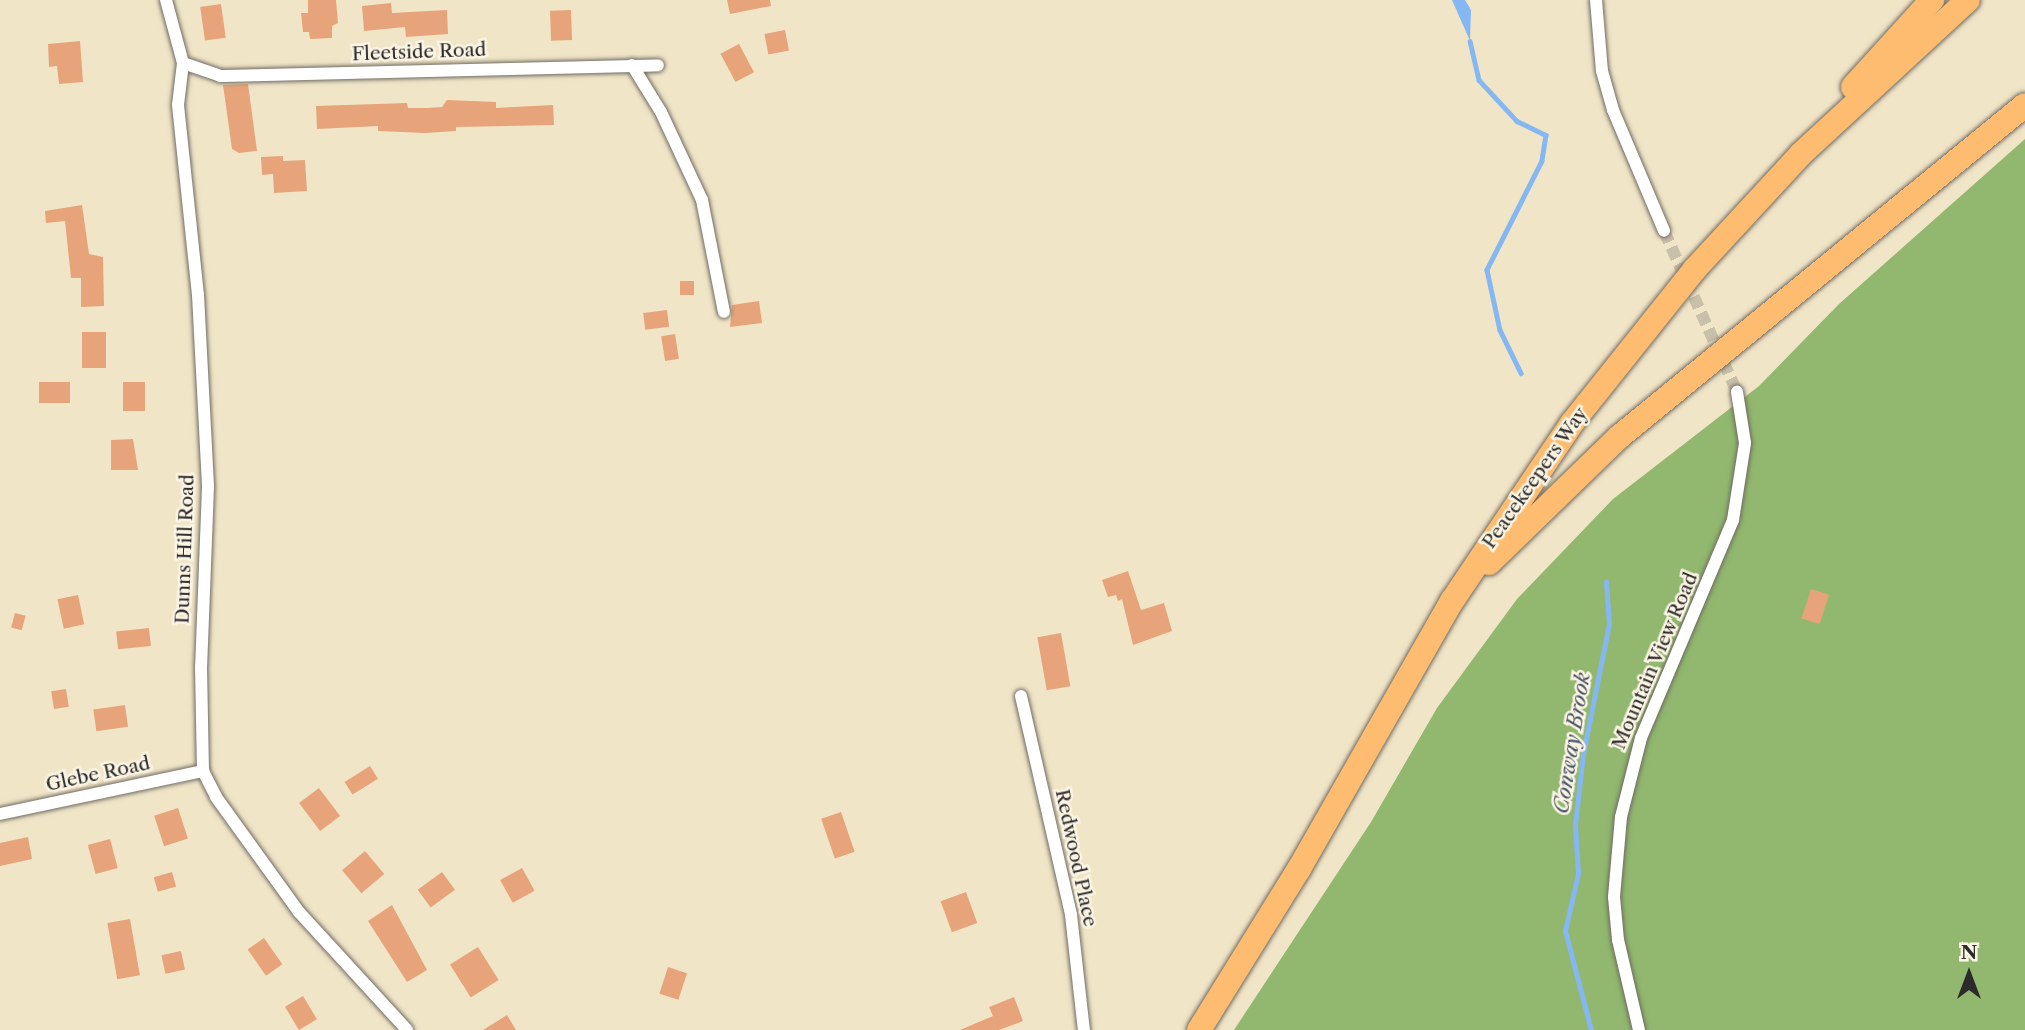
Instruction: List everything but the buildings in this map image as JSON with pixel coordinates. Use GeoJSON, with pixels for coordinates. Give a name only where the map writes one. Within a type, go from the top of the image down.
{"type":"FeatureCollection","features":[{"type":"Feature","properties":{"kind":"highway"},"geometry":{"type":"LineString","coordinates":[[1801,153],[1872,61],[1932,0]]}},
{"type":"Feature","properties":{"kind":"highway","name":"Peacekeepers Way"},"geometry":{"type":"LineString","coordinates":[[1199,1030],[1299,869],[1452,601],[1572,423],[1694,270],[1801,153],[1968,0]]}},
{"type":"Feature","properties":{"kind":"highway"},"geometry":{"type":"LineString","coordinates":[[1452,601],[1619,437],[2025,105]]}},
{"type":"Feature","properties":{"kind":"street","name":"Dunns Hill Road"},"geometry":{"type":"LineString","coordinates":[[166,0],[183,63],[178,105],[198,295],[208,487],[201,667],[203,772],[215,797],[299,912],[407,1030]]}},
{"type":"Feature","properties":{"kind":"street"},"geometry":{"type":"LineString","coordinates":[[1596,0],[1601,71],[1664,231]]}},
{"type":"Feature","properties":{"kind":"street","name":"Fleetside Road"},"geometry":{"type":"LineString","coordinates":[[183,63],[220,76],[658,65]]}},
{"type":"Feature","properties":{"kind":"street"},"geometry":{"type":"LineString","coordinates":[[632,65],[661,112],[702,200],[724,312]]}},
{"type":"Feature","properties":{"kind":"street","name":"Mountain View Road"},"geometry":{"type":"LineString","coordinates":[[1639,1030],[1618,940],[1614,897],[1621,817],[1641,738],[1732,520],[1745,443],[1737,392]]}},
{"type":"Feature","properties":{"kind":"street","name":"Redwood Place"},"geometry":{"type":"LineString","coordinates":[[1021,696],[1071,915],[1084,1030]]}},
{"type":"Feature","properties":{"kind":"street","name":"Glebe Road"},"geometry":{"type":"LineString","coordinates":[[0,814],[203,772]]}},
{"type":"Feature","properties":{"kind":"green space"},"geometry":{"type":"Polygon","coordinates":[[[2025,139],[2025,1030],[1234,1030],[1371,822],[1437,708],[1517,599],[1613,499],[1759,386],[1839,304],[2025,139]]]}},
{"type":"Feature","properties":{"kind":"water"},"geometry":{"type":"Polygon","coordinates":[[[1452,0],[1465,0],[1471,10],[1470,41],[1452,0]]]}},
{"type":"Feature","properties":{"kind":"waterway","name":"Conway Brook"},"geometry":{"type":"LineString","coordinates":[[1470,41],[1479,80],[1517,121],[1546,135],[1542,161],[1487,270],[1500,330],[1521,373]]}},
{"type":"Feature","properties":{"kind":"waterway","name":"Conway Brook"},"geometry":{"type":"LineString","coordinates":[[1591,1030],[1565,931],[1578,874],[1575,825],[1583,754],[1609,624],[1606,582]]}},
{"type":"Feature","properties":{"kind":"tunnel"},"geometry":{"type":"LineString","coordinates":[[1664,231],[1737,392]]}}]}
